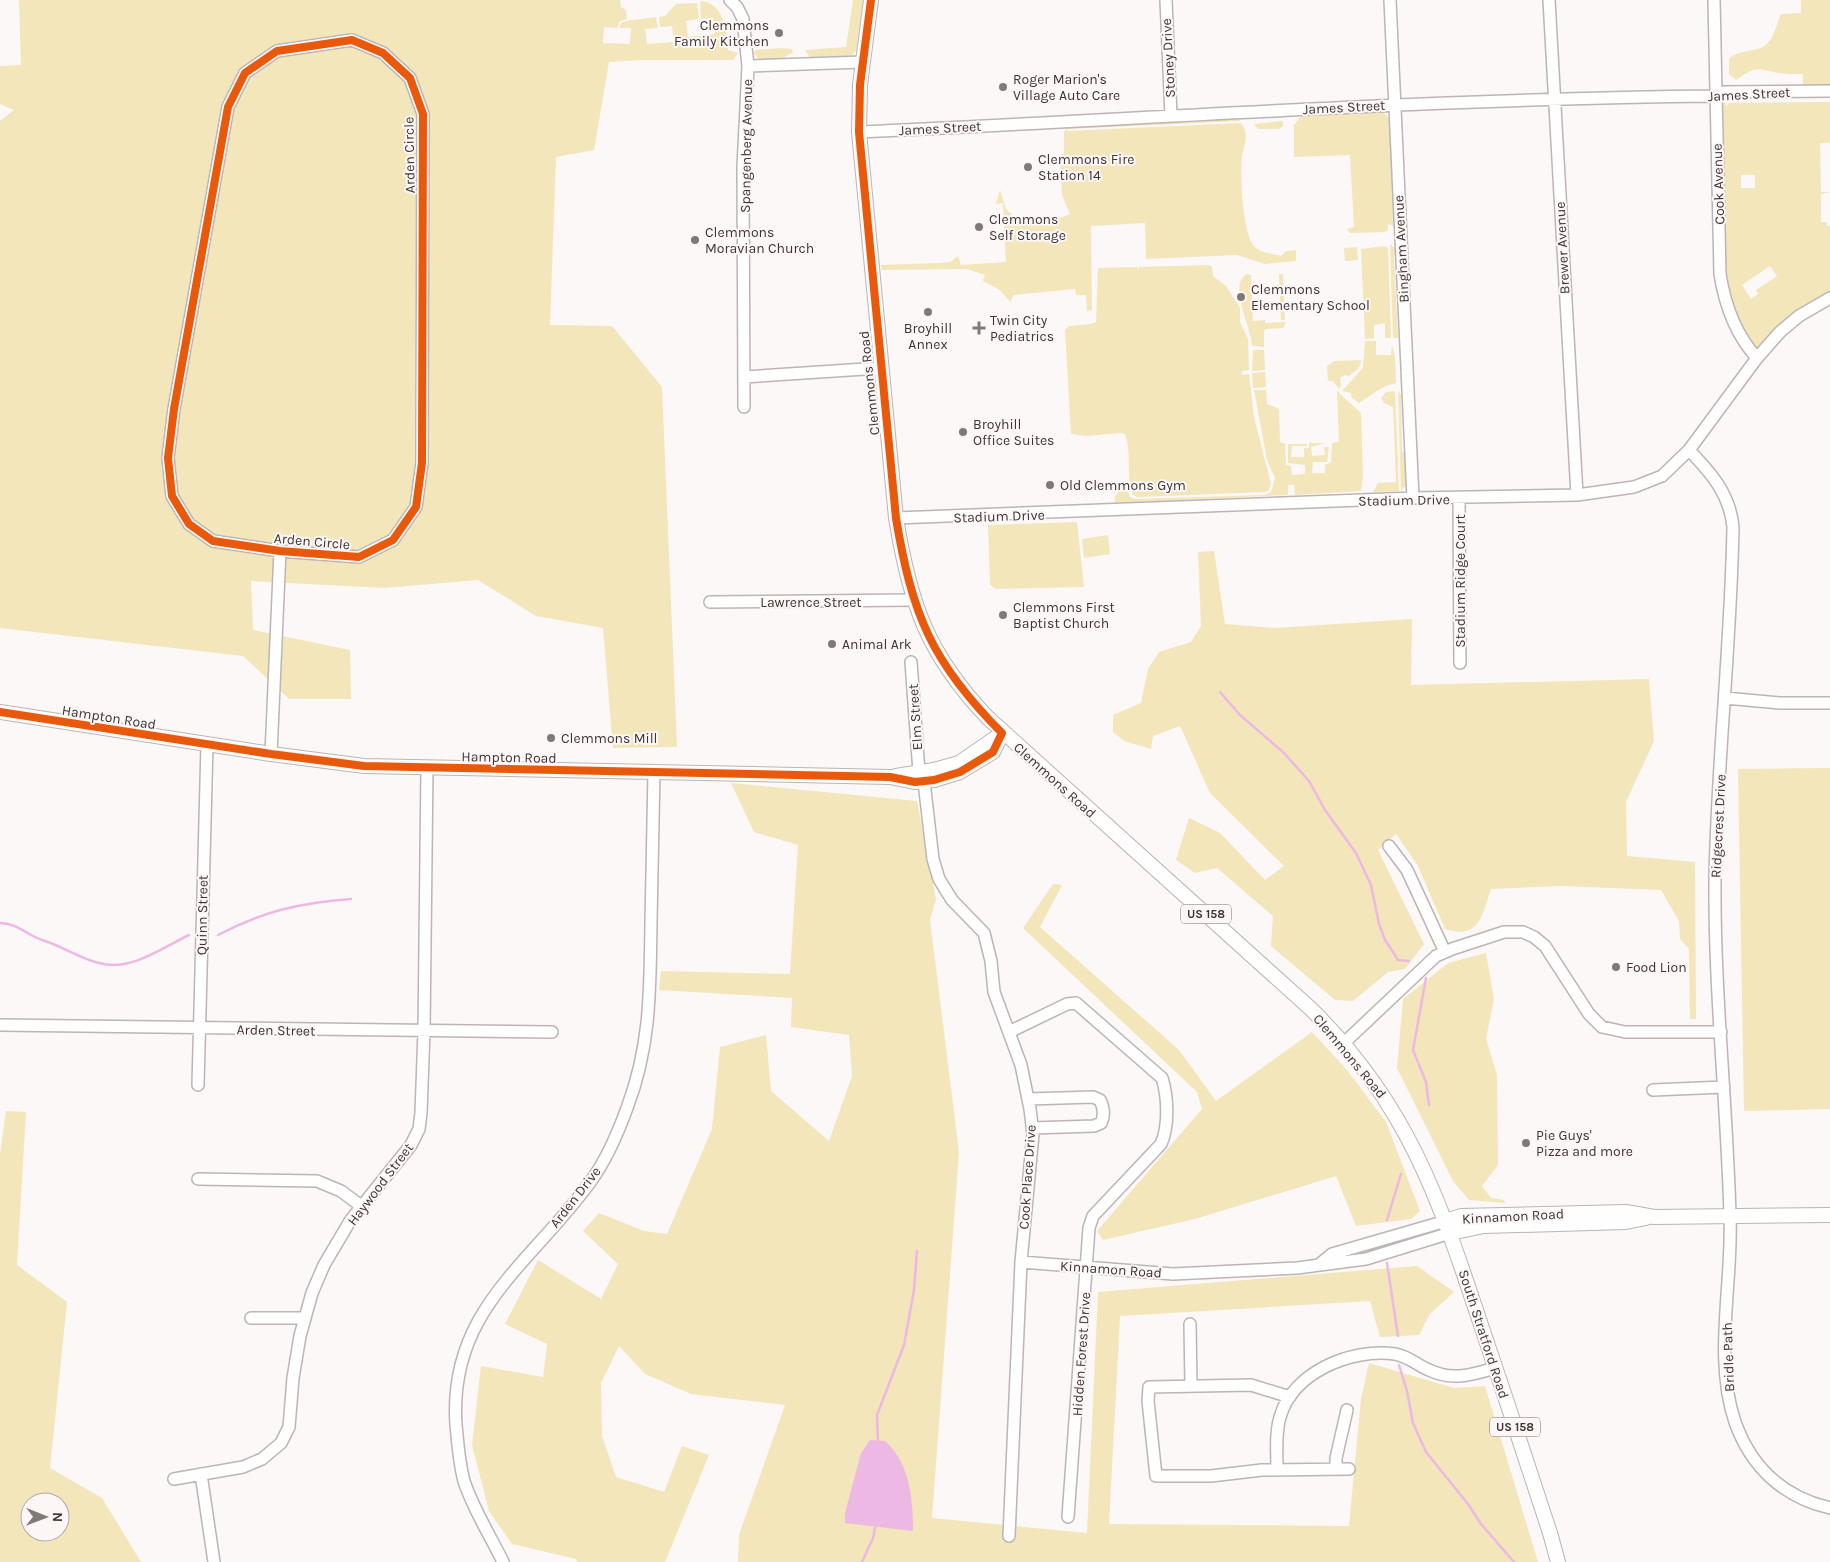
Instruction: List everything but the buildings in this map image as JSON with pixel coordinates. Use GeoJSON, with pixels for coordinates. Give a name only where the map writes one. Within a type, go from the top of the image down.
{"type":"FeatureCollection","features":[{"type":"Feature","properties":{"kind":"main road","name":"Clemmons Road"},"geometry":{"type":"LineString","coordinates":[[871,0],[863,62],[859,132],[880,368],[896,518],[903,563],[913,600],[927,634],[948,670],[971,701],[1002,733],[1282,982],[1344,1043],[1382,1092],[1400,1121],[1420,1160],[1448,1227]]}},
{"type":"Feature","properties":{"kind":"main road","name":"Hampton Road"},"geometry":{"type":"LineString","coordinates":[[0,712],[207,745],[364,766],[890,777],[915,782],[921,777],[946,777],[979,763],[993,752],[1002,733]]}},
{"type":"Feature","properties":{"kind":"main road","name":"Kinnamon Road"},"geometry":{"type":"LineString","coordinates":[[1448,1227],[1461,1216],[1626,1212],[1654,1217],[1830,1215]]}},
{"type":"Feature","properties":{"kind":"main road","name":"South Stratford Road"},"geometry":{"type":"LineString","coordinates":[[1448,1227],[1558,1562]]}},
{"type":"Feature","properties":{"kind":"street","name":"Spangenberg Avenue"},"geometry":{"type":"LineString","coordinates":[[730,0],[737,7],[742,19],[748,66],[743,167],[744,407]]}},
{"type":"Feature","properties":{"kind":"street","name":"Stoney Drive"},"geometry":{"type":"LineString","coordinates":[[1166,0],[1171,116]]}},
{"type":"Feature","properties":{"kind":"street","name":"Bingham Avenue"},"geometry":{"type":"LineString","coordinates":[[1390,0],[1414,498]]}},
{"type":"Feature","properties":{"kind":"street","name":"Brewer Avenue"},"geometry":{"type":"LineString","coordinates":[[1549,0],[1553,98],[1577,495]]}},
{"type":"Feature","properties":{"kind":"street","name":"Cook Avenue"},"geometry":{"type":"LineString","coordinates":[[1714,0],[1720,274],[1723,296],[1730,316],[1740,337],[1757,358]]}},
{"type":"Feature","properties":{"kind":"street","name":"Arden Circle"},"geometry":{"type":"LineString","coordinates":[[352,40],[383,53],[410,78],[423,114],[422,463],[416,507],[393,540],[359,557],[280,551],[213,541],[189,524],[172,496],[168,458],[174,409],[228,107],[245,73],[277,51],[352,40]]}},
{"type":"Feature","properties":{"kind":"street","name":"Spangenberg Avenue"},"geometry":{"type":"LineString","coordinates":[[748,66],[863,62]]}},
{"type":"Feature","properties":{"kind":"street","name":"James Street"},"geometry":{"type":"LineString","coordinates":[[859,132],[1394,104],[1553,98],[1715,96],[1724,92],[1830,91]]}},
{"type":"Feature","properties":{"kind":"street","name":"Stadium Drive"},"geometry":{"type":"LineString","coordinates":[[896,518],[1414,498],[1577,495],[1646,484],[1662,476],[1689,450],[1757,358],[1790,324],[1830,298]]}},
{"type":"Feature","properties":{"kind":"street"},"geometry":{"type":"LineString","coordinates":[[744,377],[880,368]]}},
{"type":"Feature","properties":{"kind":"street","name":"Ridgecrest Drive"},"geometry":{"type":"LineString","coordinates":[[1689,450],[1714,478],[1729,502],[1732,514],[1732,555],[1715,882],[1730,1216]]}},
{"type":"Feature","properties":{"kind":"street","name":"Stadium Ridge Court"},"geometry":{"type":"LineString","coordinates":[[1459,498],[1460,663]]}},
{"type":"Feature","properties":{"kind":"street","name":"Arden Circle"},"geometry":{"type":"LineString","coordinates":[[271,754],[280,551]]}},
{"type":"Feature","properties":{"kind":"street","name":"Lawrence Street"},"geometry":{"type":"LineString","coordinates":[[710,602],[913,600]]}},
{"type":"Feature","properties":{"kind":"street","name":"Elm Street"},"geometry":{"type":"LineString","coordinates":[[911,662],[921,777]]}},
{"type":"Feature","properties":{"kind":"street"},"geometry":{"type":"LineString","coordinates":[[1725,698],[1780,703],[1830,703]]}},
{"type":"Feature","properties":{"kind":"street","name":"Quinn Street"},"geometry":{"type":"LineString","coordinates":[[198,1085],[207,745]]}},
{"type":"Feature","properties":{"kind":"street","name":"Haywood Street"},"geometry":{"type":"LineString","coordinates":[[174,1479],[243,1466],[262,1459],[281,1443],[289,1427],[293,1378],[304,1318],[324,1265],[361,1206],[411,1145],[419,1129],[422,1113],[424,1031],[427,768]]}},
{"type":"Feature","properties":{"kind":"street","name":"Arden Drive"},"geometry":{"type":"LineString","coordinates":[[503,1562],[474,1505],[461,1467],[455,1411],[459,1371],[472,1332],[497,1291],[576,1200],[600,1168],[627,1109],[637,1079],[647,1035],[654,772]]}},
{"type":"Feature","properties":{"kind":"street","name":"Cook Place Drive"},"geometry":{"type":"LineString","coordinates":[[921,777],[933,859],[939,879],[952,900],[984,932],[991,961],[994,992],[1021,1065],[1032,1128],[1021,1262],[1009,1536]]}},
{"type":"Feature","properties":{"kind":"street"},"geometry":{"type":"LineString","coordinates":[[1388,846],[1407,870],[1444,952]]}},
{"type":"Feature","properties":{"kind":"street"},"geometry":{"type":"LineString","coordinates":[[1344,1043],[1418,971],[1444,952],[1504,932],[1523,932],[1534,937],[1545,946],[1589,1014],[1602,1027],[1625,1032],[1721,1032]]}},
{"type":"Feature","properties":{"kind":"street","name":"Hidden Forest Drive"},"geometry":{"type":"LineString","coordinates":[[1009,1032],[1067,1004],[1076,1003],[1162,1078],[1165,1089],[1165,1134],[1161,1144],[1093,1216],[1089,1228],[1068,1517]]}},
{"type":"Feature","properties":{"kind":"street","name":"Arden Street"},"geometry":{"type":"LineString","coordinates":[[0,1024],[199,1029],[552,1032]]}},
{"type":"Feature","properties":{"kind":"street"},"geometry":{"type":"LineString","coordinates":[[1653,1090],[1724,1087]]}},
{"type":"Feature","properties":{"kind":"street"},"geometry":{"type":"LineString","coordinates":[[1028,1099],[1093,1097],[1100,1100],[1104,1107],[1101,1123],[1094,1126],[1032,1128]]}},
{"type":"Feature","properties":{"kind":"street"},"geometry":{"type":"LineString","coordinates":[[198,1179],[318,1181],[341,1191],[361,1206]]}},
{"type":"Feature","properties":{"kind":"street","name":"Bridle Path"},"geometry":{"type":"LineString","coordinates":[[1730,1216],[1726,1353],[1728,1391],[1735,1421],[1748,1450],[1771,1479],[1793,1496],[1830,1508]]}},
{"type":"Feature","properties":{"kind":"street","name":"Kinnamon Road"},"geometry":{"type":"LineString","coordinates":[[1021,1262],[1173,1274],[1297,1268],[1366,1260],[1448,1227]]}},
{"type":"Feature","properties":{"kind":"street","name":"Kinnamon Road"},"geometry":{"type":"LineString","coordinates":[[1320,1264],[1332,1254],[1448,1227]]}},
{"type":"Feature","properties":{"kind":"street"},"geometry":{"type":"LineString","coordinates":[[1362,1247],[1366,1260]]}},
{"type":"Feature","properties":{"kind":"street"},"geometry":{"type":"LineString","coordinates":[[251,1318],[304,1318]]}},
{"type":"Feature","properties":{"kind":"street"},"geometry":{"type":"LineString","coordinates":[[1190,1324],[1191,1386]]}},
{"type":"Feature","properties":{"kind":"street"},"geometry":{"type":"LineString","coordinates":[[1277,1470],[1280,1416],[1290,1397],[1301,1384],[1324,1368],[1355,1356],[1370,1354],[1396,1355],[1429,1370],[1454,1376],[1465,1377],[1495,1368]]}},
{"type":"Feature","properties":{"kind":"street"},"geometry":{"type":"LineString","coordinates":[[1290,1397],[1251,1384],[1149,1387],[1148,1401],[1156,1476],[1211,1476],[1277,1470],[1349,1469]]}},
{"type":"Feature","properties":{"kind":"street"},"geometry":{"type":"LineString","coordinates":[[1336,1470],[1336,1458],[1347,1410]]}},
{"type":"Feature","properties":{"kind":"street"},"geometry":{"type":"LineString","coordinates":[[201,1474],[214,1562]]}},
{"type":"Feature","properties":{"kind":"shaded area"},"geometry":{"type":"Polygon","coordinates":[[[19,0],[620,0],[621,7],[626,10],[627,19],[620,21],[617,28],[604,27],[603,43],[630,44],[631,28],[619,28],[621,23],[656,17],[658,28],[645,29],[647,44],[674,42],[672,26],[660,27],[659,17],[665,16],[676,4],[697,3],[699,19],[686,21],[688,37],[715,34],[713,18],[701,19],[700,1],[714,6],[723,19],[727,34],[728,50],[738,53],[733,60],[609,62],[594,150],[556,157],[550,325],[612,326],[662,387],[677,747],[613,748],[603,628],[536,616],[478,580],[384,588],[251,581],[253,630],[350,650],[351,699],[289,699],[243,656],[0,628],[0,121],[14,110],[0,104],[0,66],[21,65],[19,0]]]}},
{"type":"Feature","properties":{"kind":"shaded area"},"geometry":{"type":"Polygon","coordinates":[[[853,0],[863,0],[856,51],[851,56],[810,58],[805,50],[846,47],[853,0]]]}},
{"type":"Feature","properties":{"kind":"shaded area"},"geometry":{"type":"Polygon","coordinates":[[[1801,0],[1830,0],[1830,86],[1803,86],[1803,74],[1757,69],[1736,80],[1729,74],[1729,59],[1738,53],[1759,49],[1768,43],[1774,34],[1781,14],[1801,13],[1801,0]]]}},
{"type":"Feature","properties":{"kind":"shaded area"},"geometry":{"type":"Polygon","coordinates":[[[792,49],[793,52],[780,60],[760,60],[754,54],[755,50],[792,49]]]}},
{"type":"Feature","properties":{"kind":"shaded area"},"geometry":{"type":"Polygon","coordinates":[[[1723,101],[1726,106],[1729,103],[1830,102],[1830,143],[1820,143],[1821,192],[1830,192],[1821,194],[1821,222],[1827,222],[1827,226],[1830,226],[1830,293],[1775,330],[1755,349],[1741,330],[1725,285],[1721,102],[1723,101]],[[1741,175],[1741,188],[1755,188],[1755,175],[1741,175]],[[1770,266],[1742,285],[1751,299],[1758,294],[1756,290],[1777,276],[1770,266]]]}},
{"type":"Feature","properties":{"kind":"shaded area"},"geometry":{"type":"Polygon","coordinates":[[[1378,109],[1384,112],[1390,121],[1396,221],[1394,226],[1388,224],[1388,230],[1385,232],[1350,233],[1347,229],[1354,227],[1350,155],[1294,157],[1294,125],[1302,115],[1378,109]]]}},
{"type":"Feature","properties":{"kind":"shaded area"},"geometry":{"type":"Polygon","coordinates":[[[1234,117],[1240,121],[1068,129],[1067,131],[1241,123],[1246,136],[1241,165],[1243,204],[1247,230],[1255,247],[1258,249],[1281,256],[1286,251],[1296,250],[1296,261],[1265,264],[1237,255],[1146,259],[1145,223],[1091,226],[1092,310],[1087,311],[1086,295],[1076,295],[1075,289],[1014,295],[1010,302],[1000,290],[983,281],[985,275],[967,269],[882,270],[881,265],[950,262],[958,256],[961,265],[1006,262],[1003,203],[996,204],[1000,190],[1006,209],[1019,221],[1061,218],[1070,214],[1062,195],[1060,164],[1064,153],[1064,132],[1068,126],[1234,117]]]}},
{"type":"Feature","properties":{"kind":"shaded area"},"geometry":{"type":"Polygon","coordinates":[[[1283,121],[1283,126],[1279,129],[1258,129],[1254,124],[1283,121]]]}},
{"type":"Feature","properties":{"kind":"shaded area"},"geometry":{"type":"Polygon","coordinates":[[[1390,244],[1396,249],[1394,257],[1398,338],[1393,338],[1390,244]]]}},
{"type":"Feature","properties":{"kind":"shaded area"},"geometry":{"type":"Polygon","coordinates":[[[1385,246],[1388,248],[1391,338],[1385,338],[1385,323],[1374,325],[1374,338],[1365,339],[1361,249],[1385,246]]]}},
{"type":"Feature","properties":{"kind":"shaded area"},"geometry":{"type":"Polygon","coordinates":[[[1357,247],[1358,260],[1345,261],[1344,248],[1357,247]]]}},
{"type":"Feature","properties":{"kind":"shaded area"},"geometry":{"type":"Polygon","coordinates":[[[1209,265],[1212,267],[1213,276],[1226,286],[1240,308],[1240,322],[1248,339],[1249,370],[1242,371],[1242,375],[1249,374],[1254,417],[1271,484],[1268,491],[1264,492],[1137,497],[1132,494],[1130,487],[1128,449],[1125,434],[1086,436],[1071,434],[1065,330],[1069,326],[1096,322],[1098,268],[1137,267],[1139,270],[1139,267],[1209,265]]]}},
{"type":"Feature","properties":{"kind":"shaded area"},"geometry":{"type":"Polygon","coordinates":[[[1247,274],[1251,275],[1253,321],[1265,320],[1265,323],[1286,322],[1283,328],[1266,329],[1264,331],[1264,347],[1252,346],[1242,307],[1239,287],[1241,279],[1247,274]]]}},
{"type":"Feature","properties":{"kind":"shaded area"},"geometry":{"type":"Polygon","coordinates":[[[1279,274],[1283,274],[1285,320],[1281,320],[1279,274]]]}},
{"type":"Feature","properties":{"kind":"shaded area"},"geometry":{"type":"Polygon","coordinates":[[[1365,341],[1376,341],[1376,355],[1391,355],[1392,345],[1395,357],[1396,383],[1383,387],[1359,403],[1352,398],[1351,393],[1342,391],[1363,368],[1365,341]]]}},
{"type":"Feature","properties":{"kind":"shaded area"},"geometry":{"type":"Polygon","coordinates":[[[1253,350],[1264,350],[1265,370],[1252,371],[1253,350]]]}},
{"type":"Feature","properties":{"kind":"shaded area"},"geometry":{"type":"Polygon","coordinates":[[[1361,360],[1359,368],[1349,376],[1345,375],[1340,378],[1341,385],[1339,389],[1333,381],[1328,381],[1327,366],[1334,361],[1361,360]]]}},
{"type":"Feature","properties":{"kind":"shaded area"},"geometry":{"type":"Polygon","coordinates":[[[1265,372],[1266,387],[1253,388],[1252,373],[1265,372]]]}},
{"type":"Feature","properties":{"kind":"shaded area"},"geometry":{"type":"Polygon","coordinates":[[[1254,390],[1266,390],[1267,404],[1279,409],[1280,442],[1285,444],[1286,465],[1291,466],[1292,475],[1305,474],[1305,465],[1288,463],[1288,444],[1307,444],[1307,446],[1292,446],[1291,457],[1304,457],[1304,448],[1309,448],[1309,443],[1325,443],[1311,447],[1312,456],[1325,455],[1324,447],[1329,447],[1327,462],[1313,462],[1312,473],[1325,473],[1325,465],[1331,462],[1332,443],[1339,442],[1337,391],[1361,413],[1363,476],[1361,491],[1295,495],[1294,485],[1288,485],[1288,495],[1115,503],[1115,496],[1126,484],[1130,497],[1136,499],[1265,495],[1271,492],[1275,478],[1267,460],[1254,390]]]}},
{"type":"Feature","properties":{"kind":"shaded area"},"geometry":{"type":"Polygon","coordinates":[[[1395,391],[1399,491],[1373,492],[1378,483],[1396,482],[1393,407],[1384,403],[1381,398],[1386,392],[1395,391]]]}},
{"type":"Feature","properties":{"kind":"shaded area"},"geometry":{"type":"Polygon","coordinates":[[[1398,391],[1401,395],[1402,451],[1407,455],[1407,484],[1401,491],[1398,391]]]}},
{"type":"Feature","properties":{"kind":"shaded area"},"geometry":{"type":"Polygon","coordinates":[[[1077,522],[1084,587],[996,589],[990,585],[988,525],[1077,522]]]}},
{"type":"Feature","properties":{"kind":"shaded area"},"geometry":{"type":"Polygon","coordinates":[[[1108,535],[1110,554],[1084,558],[1082,539],[1108,535]]]}},
{"type":"Feature","properties":{"kind":"shaded area"},"geometry":{"type":"Polygon","coordinates":[[[1214,551],[1225,624],[1276,628],[1412,619],[1411,685],[1649,679],[1654,741],[1626,802],[1627,856],[1695,862],[1696,1019],[1690,1019],[1689,949],[1680,939],[1679,921],[1661,890],[1561,886],[1491,889],[1478,923],[1466,931],[1457,932],[1445,929],[1418,866],[1396,834],[1378,850],[1424,944],[1405,969],[1388,972],[1353,1001],[1335,1000],[1271,946],[1273,916],[1217,868],[1195,873],[1176,860],[1189,818],[1220,833],[1265,880],[1284,866],[1210,793],[1180,726],[1153,736],[1151,749],[1124,741],[1113,732],[1113,715],[1141,703],[1148,669],[1159,652],[1191,642],[1201,626],[1198,552],[1214,551]]]}},
{"type":"Feature","properties":{"kind":"shaded area"},"geometry":{"type":"Polygon","coordinates":[[[1830,768],[1830,1109],[1744,1111],[1738,769],[1830,768]]]}},
{"type":"Feature","properties":{"kind":"shaded area"},"geometry":{"type":"Polygon","coordinates":[[[731,783],[917,801],[936,899],[930,920],[959,1152],[932,1518],[1087,1533],[1098,1292],[1417,1266],[1454,1292],[1430,1314],[1419,1335],[1380,1337],[1370,1301],[1120,1316],[1109,1524],[1349,1526],[1361,1399],[1369,1363],[1454,1388],[1485,1386],[1538,1562],[738,1562],[739,1535],[785,1405],[691,1394],[645,1374],[619,1346],[601,1383],[602,1436],[616,1477],[664,1492],[682,1446],[709,1455],[665,1562],[577,1562],[576,1559],[512,1544],[489,1511],[472,1445],[481,1366],[543,1377],[547,1344],[505,1324],[538,1260],[601,1299],[618,1264],[583,1231],[599,1213],[644,1231],[667,1234],[712,1129],[720,1047],[766,1035],[771,1091],[829,1141],[852,1076],[849,1035],[791,1027],[792,998],[659,990],[661,971],[790,974],[798,845],[754,832],[731,783]]]}},
{"type":"Feature","properties":{"kind":"shaded area"},"geometry":{"type":"Polygon","coordinates":[[[1053,884],[1062,885],[1040,927],[1179,1050],[1216,1101],[1312,1032],[1347,1070],[1386,1122],[1420,1211],[1411,1219],[1356,1226],[1336,1176],[1195,1219],[1103,1240],[1097,1231],[1202,1109],[1197,1092],[1023,928],[1053,884]]]}},
{"type":"Feature","properties":{"kind":"shaded area"},"geometry":{"type":"Polygon","coordinates":[[[1486,953],[1494,999],[1486,1039],[1497,1075],[1498,1165],[1482,1186],[1491,1198],[1504,1200],[1505,1203],[1469,1200],[1453,1181],[1397,1068],[1403,999],[1448,963],[1486,953]]]}},
{"type":"Feature","properties":{"kind":"shaded area"},"geometry":{"type":"Polygon","coordinates":[[[6,1111],[26,1112],[17,1265],[67,1302],[50,1468],[102,1498],[141,1562],[0,1562],[0,1155],[6,1111]]]}},
{"type":"Feature","properties":{"kind":"shaded area"},"geometry":{"type":"Polygon","coordinates":[[[870,1440],[885,1441],[900,1460],[911,1495],[913,1531],[845,1523],[845,1513],[861,1453],[870,1440]]]}},
{"type":"Feature","properties":{"kind":"waterway"},"geometry":{"type":"LineString","coordinates":[[1220,692],[1240,715],[1283,752],[1309,781],[1325,810],[1356,853],[1371,885],[1379,924],[1385,940],[1398,960],[1409,961]]}},
{"type":"Feature","properties":{"kind":"waterway"},"geometry":{"type":"LineString","coordinates":[[218,935],[282,909],[351,899]]}},
{"type":"Feature","properties":{"kind":"waterway"},"geometry":{"type":"LineString","coordinates":[[0,923],[17,927],[37,938],[84,958],[111,965],[134,962],[189,935]]}},
{"type":"Feature","properties":{"kind":"waterway"},"geometry":{"type":"LineString","coordinates":[[1426,978],[1413,1050],[1426,1082],[1429,1105]]}},
{"type":"Feature","properties":{"kind":"waterway"},"geometry":{"type":"LineString","coordinates":[[1387,1220],[1401,1174]]}},
{"type":"Feature","properties":{"kind":"waterway"},"geometry":{"type":"LineString","coordinates":[[878,1443],[877,1415],[904,1345],[914,1290],[917,1251]]}},
{"type":"Feature","properties":{"kind":"waterway"},"geometry":{"type":"LineString","coordinates":[[1387,1263],[1398,1336]]}},
{"type":"Feature","properties":{"kind":"waterway"},"geometry":{"type":"LineString","coordinates":[[1399,1365],[1407,1391],[1413,1423],[1426,1452],[1468,1504],[1481,1524],[1514,1562]]}},
{"type":"Feature","properties":{"kind":"waterway"},"geometry":{"type":"LineString","coordinates":[[862,1562],[873,1538],[876,1523]]}},
{"type":"Feature","properties":{"kind":"cycle path"},"geometry":{"type":"LineString","coordinates":[[0,712],[271,754],[364,766],[890,777],[915,782],[934,780],[960,772],[993,752],[1002,733],[958,684],[929,636],[909,583],[896,518],[859,132],[860,85],[871,0]]}},
{"type":"Feature","properties":{"kind":"cycle path"},"geometry":{"type":"LineString","coordinates":[[352,40],[383,53],[410,78],[423,114],[422,463],[416,507],[393,540],[359,557],[280,551],[213,541],[189,524],[172,496],[168,458],[174,409],[228,107],[245,73],[277,51],[352,40]]}},
{"type":"Feature","properties":{"kind":"place","name":"Clemmons Family Kitchen"},"geometry":{"type":"Point","coordinates":[779,33]}},
{"type":"Feature","properties":{"kind":"place","name":"Roger Marion's Village Auto Care"},"geometry":{"type":"Point","coordinates":[1003,87]}},
{"type":"Feature","properties":{"kind":"place","name":"Clemmons Fire Station 14"},"geometry":{"type":"Point","coordinates":[1028,167]}},
{"type":"Feature","properties":{"kind":"place","name":"Clemmons Self Storage"},"geometry":{"type":"Point","coordinates":[979,227]}},
{"type":"Feature","properties":{"kind":"place","name":"Clemmons Moravian Church"},"geometry":{"type":"Point","coordinates":[695,240]}},
{"type":"Feature","properties":{"kind":"place","name":"Clemmons Elementary School"},"geometry":{"type":"Point","coordinates":[1241,297]}},
{"type":"Feature","properties":{"kind":"place","name":"Broyhill Annex"},"geometry":{"type":"Point","coordinates":[928,312]}},
{"type":"Feature","properties":{"kind":"place","name":"Twin City Pediatrics"},"geometry":{"type":"Point","coordinates":[979,328]}},
{"type":"Feature","properties":{"kind":"place","name":"Broyhill Office Suites"},"geometry":{"type":"Point","coordinates":[963,432]}},
{"type":"Feature","properties":{"kind":"place","name":"Old Clemmons Gym"},"geometry":{"type":"Point","coordinates":[1050,485]}},
{"type":"Feature","properties":{"kind":"place","name":"Clemmons First Baptist Church"},"geometry":{"type":"Point","coordinates":[1003,615]}},
{"type":"Feature","properties":{"kind":"place","name":"Animal Ark"},"geometry":{"type":"Point","coordinates":[832,644]}},
{"type":"Feature","properties":{"kind":"place","name":"Clemmons Mill"},"geometry":{"type":"Point","coordinates":[551,738]}},
{"type":"Feature","properties":{"kind":"place","name":"Food Lion"},"geometry":{"type":"Point","coordinates":[1616,967]}},
{"type":"Feature","properties":{"kind":"place","name":"Pie Guys' Pizza and more"},"geometry":{"type":"Point","coordinates":[1526,1143]}}]}
